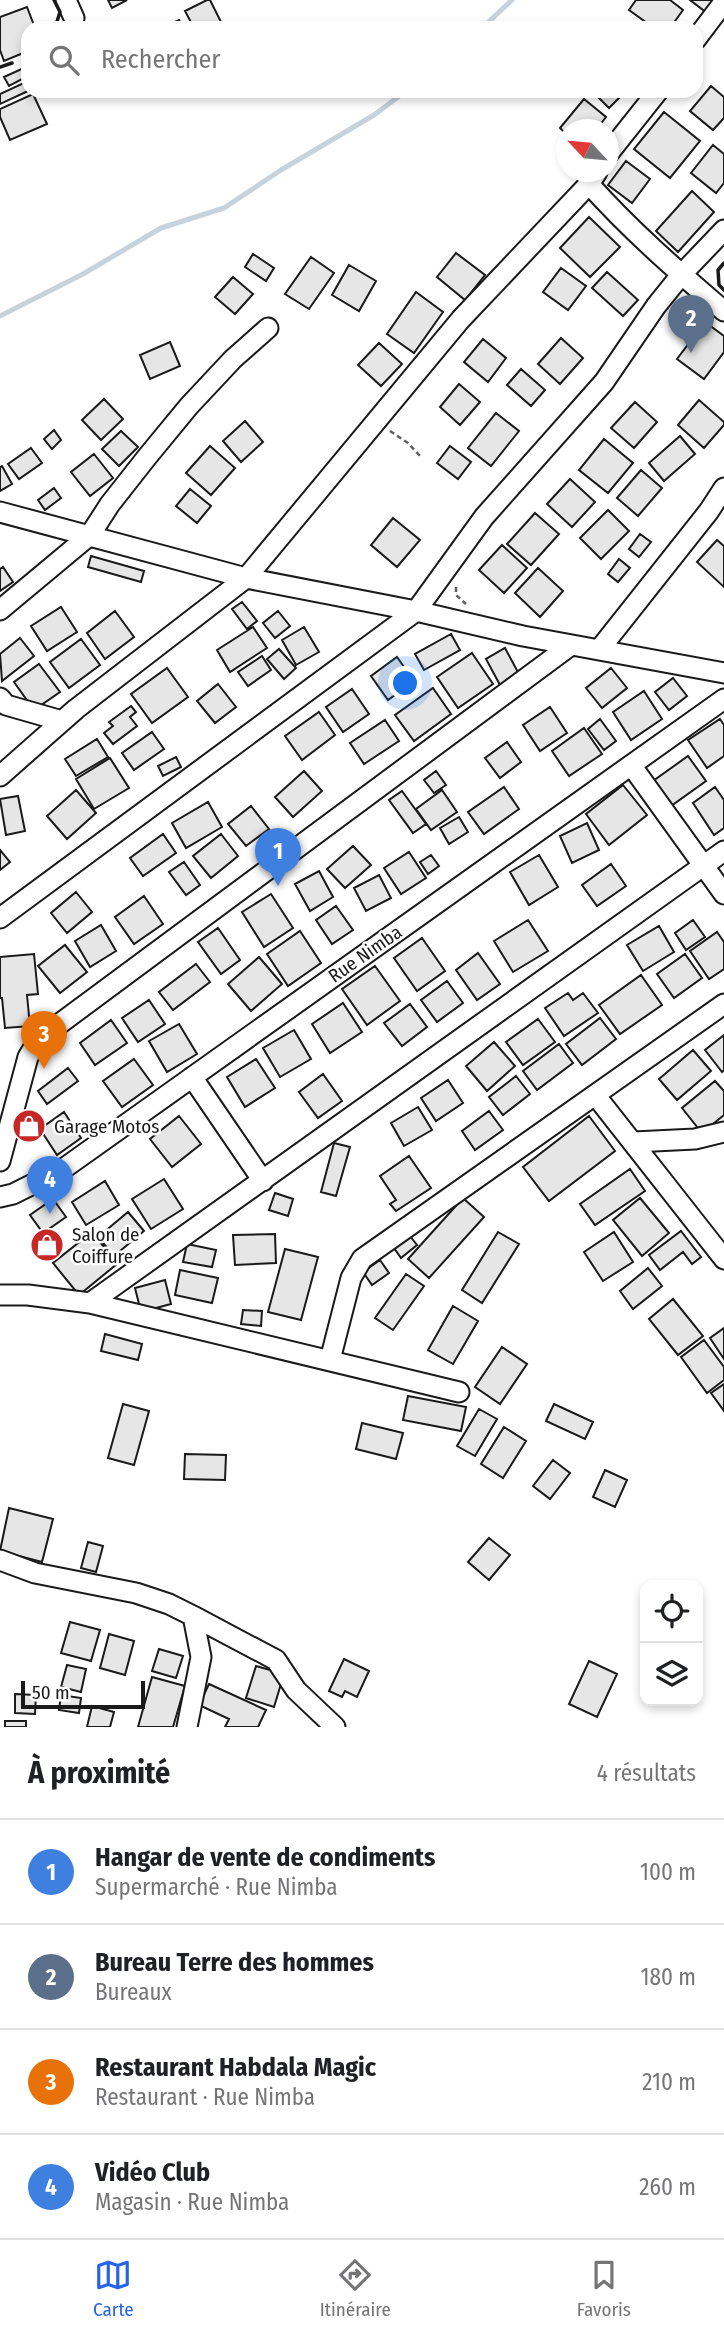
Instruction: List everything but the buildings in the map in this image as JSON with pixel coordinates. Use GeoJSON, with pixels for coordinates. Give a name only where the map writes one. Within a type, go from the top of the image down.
{"type":"FeatureCollection","features":[{"type":"Feature","properties":{"kind":"street"},"geometry":{"type":"LineString","coordinates":[[703,30],[724,2]]}},
{"type":"Feature","properties":{"kind":"street"},"geometry":{"type":"LineString","coordinates":[[619,139],[652,98]]}},
{"type":"Feature","properties":{"kind":"street"},"geometry":{"type":"LineString","coordinates":[[0,776],[62,721],[246,578],[460,319],[589,182]]}},
{"type":"Feature","properties":{"kind":"street"},"geometry":{"type":"LineString","coordinates":[[595,182],[606,204],[681,275],[724,311]]}},
{"type":"Feature","properties":{"kind":"street"},"geometry":{"type":"LineString","coordinates":[[0,918],[415,611],[484,517],[604,382],[656,306],[724,230]]}},
{"type":"Feature","properties":{"kind":"street"},"geometry":{"type":"LineString","coordinates":[[0,610],[90,535],[132,476],[189,406],[233,359],[268,328]]}},
{"type":"Feature","properties":{"kind":"street"},"geometry":{"type":"LineString","coordinates":[[598,650],[709,511],[724,488]]}},
{"type":"Feature","properties":{"kind":"street"},"geometry":{"type":"LineString","coordinates":[[0,512],[246,578],[415,611],[523,636],[724,673]]}},
{"type":"Feature","properties":{"kind":"street"},"geometry":{"type":"LineString","coordinates":[[0,1161],[28,1056],[39,1039],[571,645]]}},
{"type":"Feature","properties":{"kind":"street"},"geometry":{"type":"LineString","coordinates":[[0,698],[6,705],[62,721]]}},
{"type":"Feature","properties":{"kind":"street","name":"Rue Nimba"},"geometry":{"type":"LineString","coordinates":[[0,1199],[63,1168],[724,699]]}},
{"type":"Feature","properties":{"kind":"street"},"geometry":{"type":"LineString","coordinates":[[631,765],[724,894]]}},
{"type":"Feature","properties":{"kind":"street"},"geometry":{"type":"LineString","coordinates":[[90,1303],[724,851]]}},
{"type":"Feature","properties":{"kind":"street"},"geometry":{"type":"LineString","coordinates":[[330,1360],[351,1278],[362,1259],[724,1004]]}},
{"type":"Feature","properties":{"kind":"street"},"geometry":{"type":"LineString","coordinates":[[192,1077],[263,1181]]}},
{"type":"Feature","properties":{"kind":"street"},"geometry":{"type":"LineString","coordinates":[[596,1096],[724,1258]]}},
{"type":"Feature","properties":{"kind":"street"},"geometry":{"type":"LineString","coordinates":[[634,1142],[695,1139],[724,1132]]}},
{"type":"Feature","properties":{"kind":"street"},"geometry":{"type":"LineString","coordinates":[[0,1295],[28,1295],[90,1303],[459,1392]]}},
{"type":"Feature","properties":{"kind":"street"},"geometry":{"type":"LineString","coordinates":[[0,1560],[35,1573],[136,1593],[169,1604],[276,1660],[296,1690],[335,1727]]}},
{"type":"Feature","properties":{"kind":"street"},"geometry":{"type":"LineString","coordinates":[[187,1727],[201,1657],[193,1616]]}},
{"type":"Feature","properties":{"kind":"path"},"geometry":{"type":"LineString","coordinates":[[375,421],[408,443],[420,456]]}},
{"type":"Feature","properties":{"kind":"path"},"geometry":{"type":"LineString","coordinates":[[450,563],[456,573],[456,595],[466,604]]}},
{"type":"Feature","properties":{"kind":"waterway"},"geometry":{"type":"LineString","coordinates":[[490,21],[512,0]]}},
{"type":"Feature","properties":{"kind":"waterway"},"geometry":{"type":"LineString","coordinates":[[0,316],[83,274],[161,228],[224,208],[281,170],[374,115],[397,98]]}},
{"type":"Feature","properties":{"kind":"wall"},"geometry":{"type":"LineString","coordinates":[[54,0],[60,12],[57,21]]}},
{"type":"Feature","properties":{"kind":"wall"},"geometry":{"type":"LineString","coordinates":[[0,67],[12,63]]}},
{"type":"Feature","properties":{"kind":"wall"},"geometry":{"type":"LineString","coordinates":[[724,263],[718,270],[719,285],[724,290]]}},
{"type":"Feature","properties":{"kind":"place","name":"Bureau Terre des hommes"},"geometry":{"type":"Point","coordinates":[691,353]}},
{"type":"Feature","properties":{"kind":"place","name":"Hangar de vente de condiments"},"geometry":{"type":"Point","coordinates":[278,886]}},
{"type":"Feature","properties":{"kind":"place","name":"Restaurant Habdala Magic"},"geometry":{"type":"Point","coordinates":[44,1069]}},
{"type":"Feature","properties":{"kind":"place","name":"Garage Motos"},"geometry":{"type":"Point","coordinates":[29,1126]}},
{"type":"Feature","properties":{"kind":"place","name":"Vidéo Club"},"geometry":{"type":"Point","coordinates":[50,1214]}},
{"type":"Feature","properties":{"kind":"place","name":"Salon de Coiffure"},"geometry":{"type":"Point","coordinates":[47,1245]}}]}
